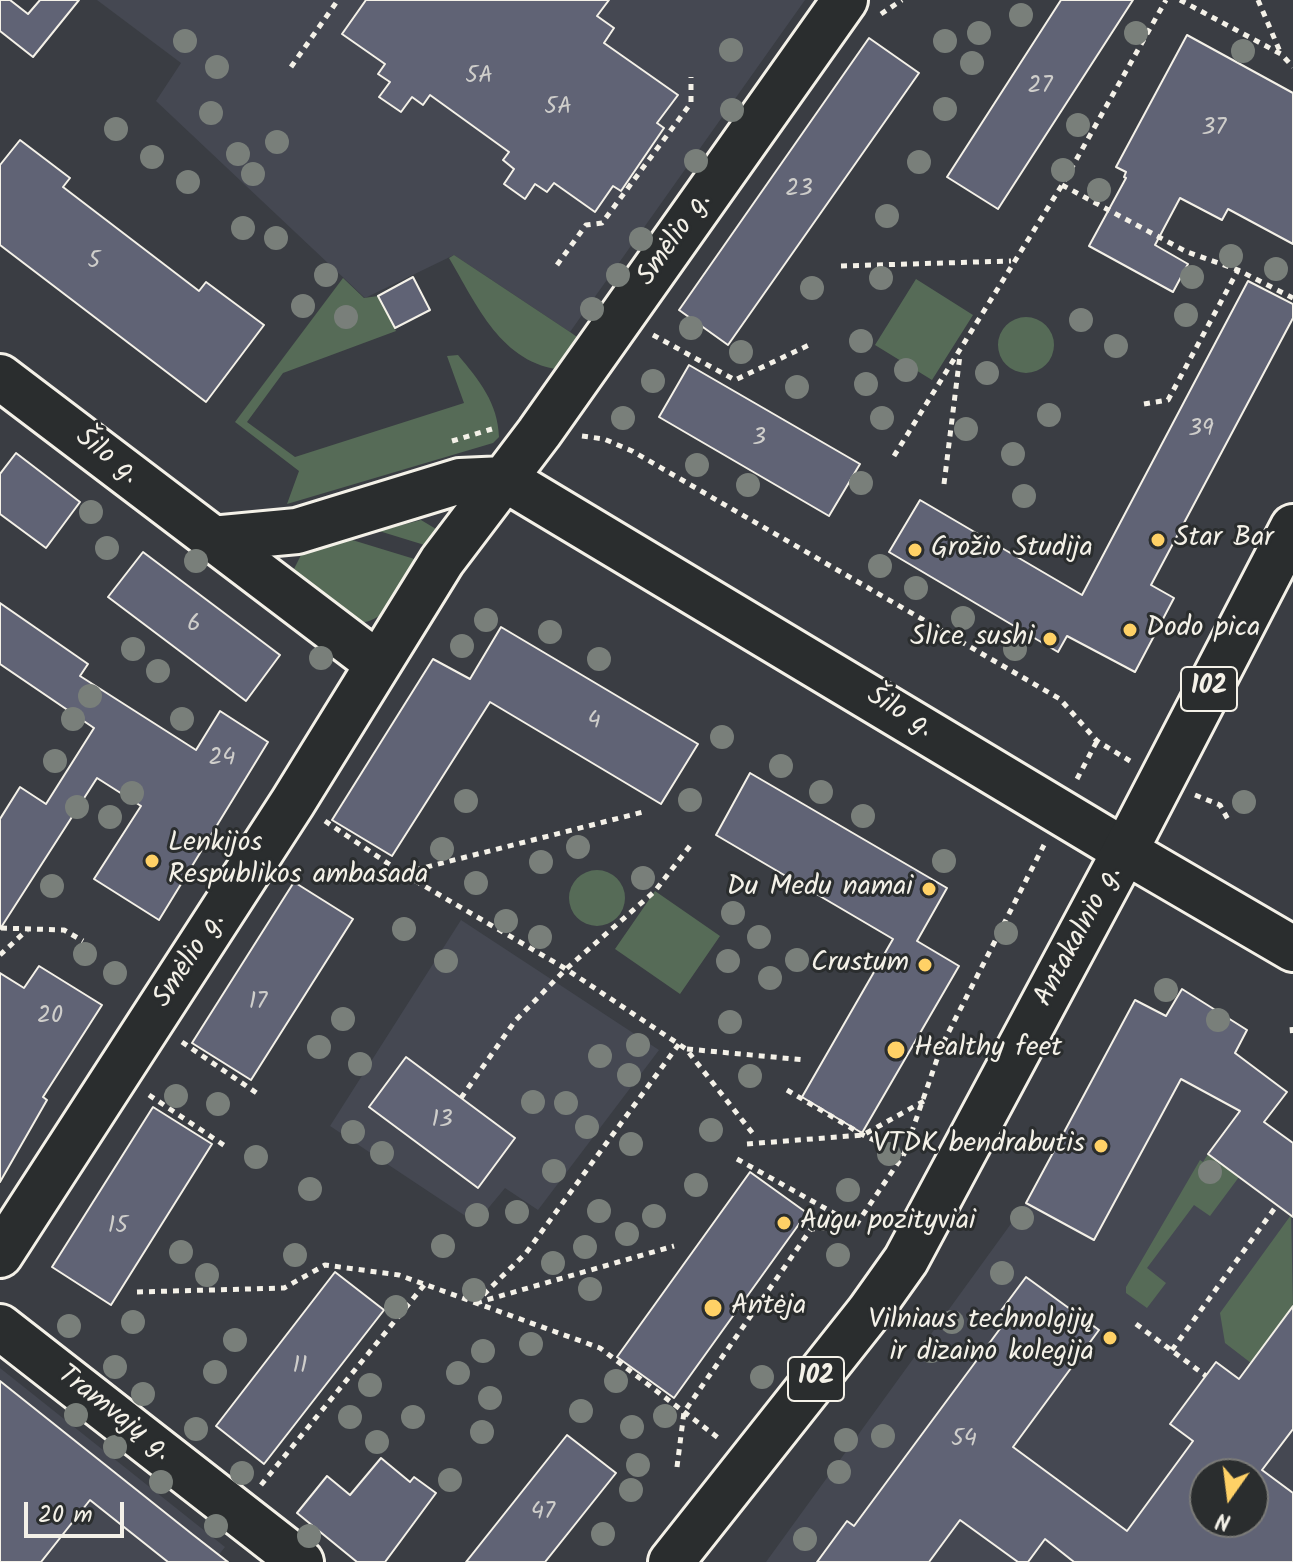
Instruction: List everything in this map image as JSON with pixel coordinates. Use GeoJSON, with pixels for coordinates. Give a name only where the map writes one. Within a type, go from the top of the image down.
{"type":"FeatureCollection","features":[{"type":"Feature","properties":{"kind":"street","name":"Smėlio g."},"geometry":{"type":"LineString","coordinates":[[505,479],[845,0]]}},
{"type":"Feature","properties":{"kind":"street","name":"Šilo g."},"geometry":{"type":"LineString","coordinates":[[0,377],[378,664]]}},
{"type":"Feature","properties":{"kind":"street","name":"Šilo g."},"geometry":{"type":"LineString","coordinates":[[505,479],[1293,949]]}},
{"type":"Feature","properties":{"kind":"street"},"geometry":{"type":"LineString","coordinates":[[212,539],[297,531],[460,481],[505,479]]}},
{"type":"Feature","properties":{"kind":"street"},"geometry":{"type":"LineString","coordinates":[[378,664],[465,528],[505,479]]}},
{"type":"Feature","properties":{"kind":"street"},"geometry":{"type":"LineString","coordinates":[[409,496],[442,505],[457,516],[465,528]]}},
{"type":"Feature","properties":{"kind":"street","name":"Antakalnio g."},"geometry":{"type":"LineString","coordinates":[[671,1562],[906,1260],[1162,781],[1293,527]]}},
{"type":"Feature","properties":{"kind":"street"},"geometry":{"type":"LineString","coordinates":[[282,589],[276,569],[279,551],[297,531]]}},
{"type":"Feature","properties":{"kind":"street","name":"Smėlio g."},"geometry":{"type":"LineString","coordinates":[[0,1255],[293,802],[378,664]]}},
{"type":"Feature","properties":{"kind":"street","name":"Tramvajų g."},"geometry":{"type":"LineString","coordinates":[[0,1327],[301,1562]]}},
{"type":"Feature","properties":{"kind":"path"},"geometry":{"type":"LineString","coordinates":[[291,67],[338,0]]}},
{"type":"Feature","properties":{"kind":"path"},"geometry":{"type":"LineString","coordinates":[[894,456],[1012,261],[1062,185],[1166,0]]}},
{"type":"Feature","properties":{"kind":"path"},"geometry":{"type":"LineString","coordinates":[[1180,0],[1281,54],[1293,67]]}},
{"type":"Feature","properties":{"kind":"path"},"geometry":{"type":"LineString","coordinates":[[1258,0],[1281,54]]}},
{"type":"Feature","properties":{"kind":"path"},"geometry":{"type":"LineString","coordinates":[[557,265],[586,225],[602,223],[691,103],[691,77]]}},
{"type":"Feature","properties":{"kind":"path"},"geometry":{"type":"LineString","coordinates":[[1062,185],[1187,252],[1238,270],[1293,298]]}},
{"type":"Feature","properties":{"kind":"path"},"geometry":{"type":"LineString","coordinates":[[841,266],[1012,261]]}},
{"type":"Feature","properties":{"kind":"path"},"geometry":{"type":"LineString","coordinates":[[1144,404],[1168,400],[1238,270]]}},
{"type":"Feature","properties":{"kind":"path"},"geometry":{"type":"LineString","coordinates":[[622,317],[735,380],[809,345]]}},
{"type":"Feature","properties":{"kind":"path"},"geometry":{"type":"LineString","coordinates":[[944,484],[960,350]]}},
{"type":"Feature","properties":{"kind":"path"},"geometry":{"type":"LineString","coordinates":[[450,441],[495,428],[604,439],[632,451],[1060,699],[1097,741],[1162,781],[1220,805],[1230,823]]}},
{"type":"Feature","properties":{"kind":"path"},"geometry":{"type":"LineString","coordinates":[[856,1225],[904,1154],[942,1045],[1097,741]]}},
{"type":"Feature","properties":{"kind":"path"},"geometry":{"type":"LineString","coordinates":[[293,802],[402,873],[566,969],[686,1049],[754,1135]]}},
{"type":"Feature","properties":{"kind":"path"},"geometry":{"type":"LineString","coordinates":[[402,873],[643,812]]}},
{"type":"Feature","properties":{"kind":"path"},"geometry":{"type":"LineString","coordinates":[[461,1098],[515,1021],[566,969],[655,891],[693,842]]}},
{"type":"Feature","properties":{"kind":"path"},"geometry":{"type":"LineString","coordinates":[[1,928],[64,930],[83,941]]}},
{"type":"Feature","properties":{"kind":"path"},"geometry":{"type":"LineString","coordinates":[[0,955],[28,929]]}},
{"type":"Feature","properties":{"kind":"path"},"geometry":{"type":"LineString","coordinates":[[154,1018],[179,1040],[261,1096]]}},
{"type":"Feature","properties":{"kind":"path"},"geometry":{"type":"LineString","coordinates":[[1292,1027],[1293,1039]]}},
{"type":"Feature","properties":{"kind":"path"},"geometry":{"type":"LineString","coordinates":[[475,1303],[526,1253],[679,1044]]}},
{"type":"Feature","properties":{"kind":"path"},"geometry":{"type":"LineString","coordinates":[[686,1049],[805,1060]]}},
{"type":"Feature","properties":{"kind":"path"},"geometry":{"type":"LineString","coordinates":[[118,1074],[228,1148]]}},
{"type":"Feature","properties":{"kind":"path"},"geometry":{"type":"LineString","coordinates":[[787,1090],[863,1135],[904,1154]]}},
{"type":"Feature","properties":{"kind":"path"},"geometry":{"type":"LineString","coordinates":[[747,1144],[863,1135],[925,1101]]}},
{"type":"Feature","properties":{"kind":"path"},"geometry":{"type":"LineString","coordinates":[[737,1159],[856,1225]]}},
{"type":"Feature","properties":{"kind":"path"},"geometry":{"type":"LineString","coordinates":[[1172,1350],[1277,1205]]}},
{"type":"Feature","properties":{"kind":"path"},"geometry":{"type":"LineString","coordinates":[[677,1467],[684,1412],[811,1229],[856,1225]]}},
{"type":"Feature","properties":{"kind":"path"},"geometry":{"type":"LineString","coordinates":[[475,1303],[674,1246]]}},
{"type":"Feature","properties":{"kind":"path"},"geometry":{"type":"LineString","coordinates":[[137,1292],[284,1288],[325,1265],[399,1275],[600,1348],[751,1462]]}},
{"type":"Feature","properties":{"kind":"path"},"geometry":{"type":"LineString","coordinates":[[238,1512],[425,1284]]}},
{"type":"Feature","properties":{"kind":"path"},"geometry":{"type":"LineString","coordinates":[[1136,1324],[1206,1376]]}},
{"type":"Feature","properties":{"kind":"shaded area"},"geometry":{"type":"Polygon","coordinates":[[[97,0],[805,0],[570,332],[454,255],[365,298],[156,101],[181,63],[97,0]]]}},
{"type":"Feature","properties":{"kind":"shaded area"},"geometry":{"type":"Polygon","coordinates":[[[461,920],[659,1050],[538,1210],[505,1188],[476,1223],[330,1126],[461,920]]]}},
{"type":"Feature","properties":{"kind":"shaded area","name":"Vilniaus technolgijų ir dizaino kolegija"},"geometry":{"type":"Polygon","coordinates":[[[1135,1000],[1233,1051],[1287,1092],[1265,1122],[1293,1143],[1293,1562],[766,1562],[1026,1203],[1135,1000]]]}},
{"type":"Feature","properties":{"kind":"shaded area"},"geometry":{"type":"Polygon","coordinates":[[[0,1368],[225,1547],[213,1562],[0,1562],[0,1368]]]}},
{"type":"Feature","properties":{"kind":"green space"},"geometry":{"type":"Polygon","coordinates":[[[454,255],[587,344],[563,370],[523,357],[507,344],[481,313],[449,258],[454,255]]]}},
{"type":"Feature","properties":{"kind":"green space"},"geometry":{"type":"Polygon","coordinates":[[[343,278],[364,298],[378,296],[396,331],[283,373],[247,422],[295,457],[464,403],[447,356],[458,355],[491,403],[499,437],[493,443],[287,504],[299,471],[235,422],[343,278]]]}},
{"type":"Feature","properties":{"kind":"green space"},"geometry":{"type":"Polygon","coordinates":[[[916,279],[973,315],[932,380],[875,345],[916,279]]]}},
{"type":"Feature","properties":{"kind":"green space"},"geometry":{"type":"Polygon","coordinates":[[[1026,317],[1046,325],[1054,345],[1046,365],[1026,373],[1006,365],[998,345],[1006,325],[1026,317]]]}},
{"type":"Feature","properties":{"kind":"green space"},"geometry":{"type":"Polygon","coordinates":[[[421,520],[436,529],[431,547],[379,531],[421,520]]]}},
{"type":"Feature","properties":{"kind":"green space"},"geometry":{"type":"Polygon","coordinates":[[[349,539],[421,561],[388,609],[370,621],[359,623],[299,577],[294,569],[302,553],[349,539]]]}},
{"type":"Feature","properties":{"kind":"green space"},"geometry":{"type":"Polygon","coordinates":[[[597,870],[617,878],[625,898],[617,918],[597,926],[577,918],[569,898],[577,878],[597,870]]]}},
{"type":"Feature","properties":{"kind":"green space"},"geometry":{"type":"Polygon","coordinates":[[[655,891],[720,936],[680,994],[615,949],[655,891]]]}},
{"type":"Feature","properties":{"kind":"green space"},"geometry":{"type":"Polygon","coordinates":[[[1208,1154],[1239,1177],[1210,1216],[1194,1205],[1147,1268],[1166,1283],[1147,1308],[1126,1293],[1126,1287],[1200,1160],[1203,1162],[1208,1154]]]}},
{"type":"Feature","properties":{"kind":"green space"},"geometry":{"type":"Polygon","coordinates":[[[1291,1215],[1293,1306],[1251,1363],[1225,1343],[1220,1313],[1291,1215]]]}},
{"type":"Feature","properties":{"kind":"building"},"geometry":{"type":"Polygon","coordinates":[[[0,0],[10,0],[28,14],[40,0],[79,0],[33,57],[0,31],[0,0]]]}},
{"type":"Feature","properties":{"kind":"building"},"geometry":{"type":"Polygon","coordinates":[[[366,0],[609,0],[597,16],[614,28],[604,43],[678,95],[657,123],[664,128],[621,191],[613,186],[595,212],[554,183],[547,192],[535,184],[525,199],[504,184],[514,169],[503,160],[509,152],[430,95],[423,105],[412,97],[401,112],[379,97],[390,82],[378,74],[385,64],[342,34],[366,0]]]}},
{"type":"Feature","properties":{"kind":"building"},"geometry":{"type":"Polygon","coordinates":[[[1061,0],[1133,0],[998,209],[947,177],[1061,0]]]}},
{"type":"Feature","properties":{"kind":"building"},"geometry":{"type":"Polygon","coordinates":[[[1187,35],[1293,93],[1293,244],[1228,209],[1222,220],[1180,198],[1155,245],[1188,264],[1173,292],[1089,246],[1126,178],[1126,172],[1116,167],[1187,35]]]}},
{"type":"Feature","properties":{"kind":"building"},"geometry":{"type":"Polygon","coordinates":[[[869,38],[919,73],[728,345],[679,310],[869,38]]]}},
{"type":"Feature","properties":{"kind":"building"},"geometry":{"type":"Polygon","coordinates":[[[20,140],[70,178],[63,187],[199,291],[206,282],[264,325],[206,402],[0,245],[0,165],[20,140]]]}},
{"type":"Feature","properties":{"kind":"building"},"geometry":{"type":"Polygon","coordinates":[[[413,277],[430,310],[395,328],[378,296],[413,277]]]}},
{"type":"Feature","properties":{"kind":"building"},"geometry":{"type":"Polygon","coordinates":[[[1248,281],[1293,304],[1293,318],[1151,585],[1174,598],[1135,672],[1067,636],[1058,652],[889,552],[920,500],[1082,595],[1248,281]]]}},
{"type":"Feature","properties":{"kind":"building"},"geometry":{"type":"Polygon","coordinates":[[[689,365],[860,464],[829,516],[659,417],[689,365]]]}},
{"type":"Feature","properties":{"kind":"building"},"geometry":{"type":"Polygon","coordinates":[[[16,453],[80,502],[46,548],[0,514],[0,474],[16,453]]]}},
{"type":"Feature","properties":{"kind":"building"},"geometry":{"type":"Polygon","coordinates":[[[143,552],[280,655],[246,701],[108,597],[143,552]]]}},
{"type":"Feature","properties":{"kind":"building"},"geometry":{"type":"Polygon","coordinates":[[[0,603],[88,664],[80,676],[196,750],[220,711],[268,742],[159,920],[94,879],[141,806],[97,778],[0,929],[0,819],[20,787],[46,804],[94,728],[0,664],[0,603]]]}},
{"type":"Feature","properties":{"kind":"building"},"geometry":{"type":"Polygon","coordinates":[[[501,627],[698,744],[661,804],[490,702],[392,856],[332,820],[433,659],[470,679],[501,627]]]}},
{"type":"Feature","properties":{"kind":"building"},"geometry":{"type":"Polygon","coordinates":[[[750,773],[947,888],[917,941],[959,966],[862,1133],[802,1097],[893,939],[716,835],[750,773]]]}},
{"type":"Feature","properties":{"kind":"building"},"geometry":{"type":"Polygon","coordinates":[[[294,882],[353,919],[251,1080],[192,1043],[294,882]]]}},
{"type":"Feature","properties":{"kind":"building"},"geometry":{"type":"Polygon","coordinates":[[[39,966],[102,1005],[43,1097],[47,1100],[0,1182],[0,973],[24,988],[39,966]]]}},
{"type":"Feature","properties":{"kind":"building","name":"VTDK bendrabutis"},"geometry":{"type":"Polygon","coordinates":[[[1182,989],[1247,1030],[1235,1053],[1287,1092],[1264,1122],[1293,1143],[1293,1217],[1208,1154],[1240,1111],[1181,1079],[1094,1240],[1026,1203],[1135,1000],[1166,1016],[1182,989]]]}},
{"type":"Feature","properties":{"kind":"building"},"geometry":{"type":"Polygon","coordinates":[[[406,1057],[515,1138],[478,1188],[369,1107],[406,1057]]]}},
{"type":"Feature","properties":{"kind":"building"},"geometry":{"type":"Polygon","coordinates":[[[153,1107],[212,1144],[111,1305],[52,1267],[153,1107]]]}},
{"type":"Feature","properties":{"kind":"building"},"geometry":{"type":"Polygon","coordinates":[[[750,1172],[807,1213],[674,1398],[617,1357],[750,1172]]]}},
{"type":"Feature","properties":{"kind":"building"},"geometry":{"type":"Polygon","coordinates":[[[335,1272],[384,1310],[264,1464],[216,1426],[335,1272]]]}},
{"type":"Feature","properties":{"kind":"building"},"geometry":{"type":"Polygon","coordinates":[[[1026,1277],[1099,1330],[1013,1447],[1127,1531],[1193,1441],[1170,1424],[1216,1362],[1239,1379],[1293,1306],[1293,1429],[1269,1461],[1269,1458],[1189,1458],[1189,1538],[1269,1538],[1269,1475],[1293,1493],[1293,1562],[1074,1562],[1045,1539],[1028,1562],[1018,1562],[960,1520],[929,1562],[817,1562],[847,1521],[854,1526],[1008,1318],[1000,1312],[1026,1277]]]}},
{"type":"Feature","properties":{"kind":"building"},"geometry":{"type":"Polygon","coordinates":[[[0,1381],[228,1562],[168,1562],[90,1500],[41,1562],[0,1562],[0,1381]]]}},
{"type":"Feature","properties":{"kind":"building"},"geometry":{"type":"Polygon","coordinates":[[[567,1435],[616,1473],[545,1562],[466,1562],[567,1435]]]}},
{"type":"Feature","properties":{"kind":"building"},"geometry":{"type":"Polygon","coordinates":[[[381,1458],[410,1482],[414,1477],[436,1493],[385,1562],[357,1562],[297,1513],[327,1476],[350,1495],[381,1458]]]}},
{"type":"Feature","properties":{"kind":"place","name":"Star Bar"},"geometry":{"type":"Point","coordinates":[1158,540]}},
{"type":"Feature","properties":{"kind":"place","name":"Grožio Studija"},"geometry":{"type":"Point","coordinates":[915,550]}},
{"type":"Feature","properties":{"kind":"place","name":"Dodo pica"},"geometry":{"type":"Point","coordinates":[1130,630]}},
{"type":"Feature","properties":{"kind":"place","name":"Slice sushi"},"geometry":{"type":"Point","coordinates":[1050,639]}},
{"type":"Feature","properties":{"kind":"place","name":"Lenkijos Respublikos ambasada"},"geometry":{"type":"Point","coordinates":[152,861]}},
{"type":"Feature","properties":{"kind":"place","name":"Du Medu namai"},"geometry":{"type":"Point","coordinates":[929,889]}},
{"type":"Feature","properties":{"kind":"place","name":"Crustum"},"geometry":{"type":"Point","coordinates":[925,965]}},
{"type":"Feature","properties":{"kind":"place","name":"Healthy feet"},"geometry":{"type":"Point","coordinates":[896,1050]}},
{"type":"Feature","properties":{"kind":"place","name":"VTDK bendrabutis"},"geometry":{"type":"Point","coordinates":[1101,1146]}},
{"type":"Feature","properties":{"kind":"place","name":"Augu pozityviai"},"geometry":{"type":"Point","coordinates":[784,1223]}},
{"type":"Feature","properties":{"kind":"place","name":"Antėja"},"geometry":{"type":"Point","coordinates":[713,1308]}},
{"type":"Feature","properties":{"kind":"place","name":"Vilniaus technolgijų ir dizaino kolegija"},"geometry":{"type":"Point","coordinates":[1110,1338]}}]}
